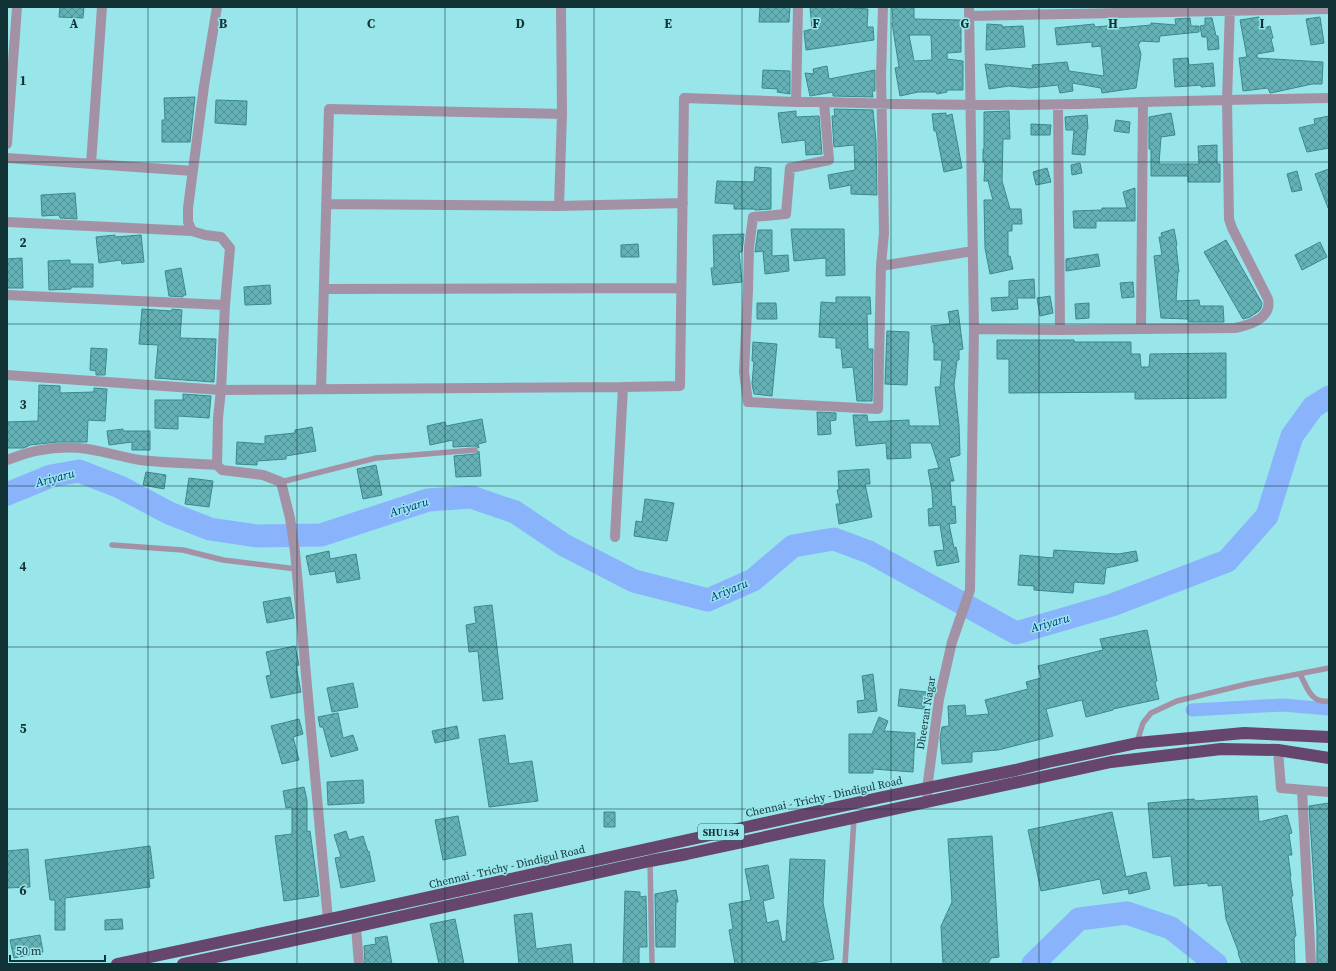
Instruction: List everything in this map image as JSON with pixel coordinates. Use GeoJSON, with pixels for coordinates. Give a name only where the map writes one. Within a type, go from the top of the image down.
{"type":"FeatureCollection","features":[{"type":"Feature","properties":{"kind":"highway","name":"Chennai - Trichy - Dindigul Road"},"geometry":{"type":"LineString","coordinates":[[117,964],[328,920],[742,828],[1137,743],[1244,733],[1329,737]]}},
{"type":"Feature","properties":{"kind":"highway"},"geometry":{"type":"LineString","coordinates":[[184,964],[650,861],[695,853],[1111,762],[1221,749],[1278,750],[1329,758]]}},
{"type":"Feature","properties":{"kind":"street"},"geometry":{"type":"LineString","coordinates":[[7,144],[17,7]]}},
{"type":"Feature","properties":{"kind":"street"},"geometry":{"type":"LineString","coordinates":[[91,164],[102,7]]}},
{"type":"Feature","properties":{"kind":"street"},"geometry":{"type":"LineString","coordinates":[[192,231],[188,222],[188,208],[217,7]]}},
{"type":"Feature","properties":{"kind":"street"},"geometry":{"type":"LineString","coordinates":[[559,206],[562,114],[561,7]]}},
{"type":"Feature","properties":{"kind":"street"},"geometry":{"type":"LineString","coordinates":[[796,102],[798,7]]}},
{"type":"Feature","properties":{"kind":"street"},"geometry":{"type":"LineString","coordinates":[[824,102],[829,160],[790,168],[786,214],[753,217],[749,247],[744,372],[748,402],[878,409],[881,266],[884,233],[881,76],[883,7]]}},
{"type":"Feature","properties":{"kind":"street"},"geometry":{"type":"LineString","coordinates":[[974,329],[1141,330],[1235,328],[1246,326],[1264,316],[1268,311],[1268,299],[1232,228],[1229,219],[1228,100],[1230,9]]}},
{"type":"Feature","properties":{"kind":"street"},"geometry":{"type":"LineString","coordinates":[[969,12],[1322,9]]}},
{"type":"Feature","properties":{"kind":"street","name":"Dheeran Nagar"},"geometry":{"type":"LineString","coordinates":[[928,802],[927,789],[939,699],[952,642],[970,590],[971,574],[974,329],[969,12]]}},
{"type":"Feature","properties":{"kind":"street"},"geometry":{"type":"LineString","coordinates":[[7,375],[221,390],[680,386],[684,98],[882,104],[1058,105],[1329,98]]}},
{"type":"Feature","properties":{"kind":"street"},"geometry":{"type":"LineString","coordinates":[[1141,330],[1143,102]]}},
{"type":"Feature","properties":{"kind":"street"},"geometry":{"type":"LineString","coordinates":[[1058,105],[1060,330]]}},
{"type":"Feature","properties":{"kind":"street"},"geometry":{"type":"LineString","coordinates":[[321,389],[329,109],[562,114]]}},
{"type":"Feature","properties":{"kind":"street"},"geometry":{"type":"LineString","coordinates":[[7,158],[193,172]]}},
{"type":"Feature","properties":{"kind":"street"},"geometry":{"type":"LineString","coordinates":[[326,204],[559,206],[683,203]]}},
{"type":"Feature","properties":{"kind":"street"},"geometry":{"type":"LineString","coordinates":[[7,222],[192,231],[205,235],[221,237],[230,248],[218,418],[217,465]]}},
{"type":"Feature","properties":{"kind":"street"},"geometry":{"type":"LineString","coordinates":[[881,266],[973,250]]}},
{"type":"Feature","properties":{"kind":"street"},"geometry":{"type":"LineString","coordinates":[[324,289],[681,288]]}},
{"type":"Feature","properties":{"kind":"street"},"geometry":{"type":"LineString","coordinates":[[7,295],[225,305]]}},
{"type":"Feature","properties":{"kind":"street"},"geometry":{"type":"LineString","coordinates":[[615,537],[623,386]]}},
{"type":"Feature","properties":{"kind":"street"},"geometry":{"type":"LineString","coordinates":[[7,460],[37,451],[61,448],[87,449],[125,458],[148,461],[217,465],[222,470],[263,475],[282,482],[290,518],[297,569],[328,920]]}},
{"type":"Feature","properties":{"kind":"street"},"geometry":{"type":"LineString","coordinates":[[1278,750],[1281,788],[1329,792]]}},
{"type":"Feature","properties":{"kind":"street"},"geometry":{"type":"LineString","coordinates":[[1302,790],[1311,964]]}},
{"type":"Feature","properties":{"kind":"street"},"geometry":{"type":"LineString","coordinates":[[356,927],[358,964]]}},
{"type":"Feature","properties":{"kind":"lane"},"geometry":{"type":"LineString","coordinates":[[282,482],[376,458],[475,450]]}},
{"type":"Feature","properties":{"kind":"lane"},"geometry":{"type":"LineString","coordinates":[[112,545],[183,550],[223,560],[297,569]]}},
{"type":"Feature","properties":{"kind":"lane"},"geometry":{"type":"LineString","coordinates":[[1137,743],[1143,723],[1151,713],[1177,701],[1329,668]]}},
{"type":"Feature","properties":{"kind":"lane"},"geometry":{"type":"LineString","coordinates":[[1300,674],[1311,695],[1315,699],[1319,701],[1329,701]]}},
{"type":"Feature","properties":{"kind":"lane"},"geometry":{"type":"LineString","coordinates":[[845,964],[854,818]]}},
{"type":"Feature","properties":{"kind":"lane"},"geometry":{"type":"LineString","coordinates":[[650,861],[652,964]]}},
{"type":"Feature","properties":{"kind":"building"},"geometry":{"type":"Polygon","coordinates":[[[60,7],[84,7],[83,18],[59,17],[60,7]]]}},
{"type":"Feature","properties":{"kind":"building"},"geometry":{"type":"Polygon","coordinates":[[[760,7],[790,7],[789,22],[759,22],[760,7]]]}},
{"type":"Feature","properties":{"kind":"building"},"geometry":{"type":"Polygon","coordinates":[[[810,7],[868,9],[867,27],[873,27],[874,40],[806,50],[804,31],[812,29],[810,7]]]}},
{"type":"Feature","properties":{"kind":"building"},"geometry":{"type":"Polygon","coordinates":[[[892,7],[914,7],[914,19],[961,20],[961,52],[947,53],[947,59],[963,61],[963,90],[947,90],[947,92],[937,94],[936,92],[918,92],[900,96],[895,68],[899,67],[892,7]],[[909,35],[914,61],[932,60],[931,35],[909,35]]]}},
{"type":"Feature","properties":{"kind":"building"},"geometry":{"type":"Polygon","coordinates":[[[1259,17],[1261,29],[1270,26],[1274,51],[1257,54],[1257,58],[1323,62],[1322,84],[1312,84],[1271,93],[1268,88],[1243,91],[1239,58],[1247,57],[1240,20],[1259,17]]]}},
{"type":"Feature","properties":{"kind":"building"},"geometry":{"type":"Polygon","coordinates":[[[1320,17],[1324,43],[1311,45],[1306,19],[1320,17]]]}},
{"type":"Feature","properties":{"kind":"building"},"geometry":{"type":"Polygon","coordinates":[[[1190,18],[1191,26],[1199,26],[1199,32],[1160,36],[1159,42],[1140,41],[1138,44],[1141,54],[1136,88],[1102,93],[1101,88],[1072,83],[1073,91],[1060,93],[1058,85],[1030,88],[1009,86],[989,89],[985,64],[1033,69],[1032,65],[1067,62],[1069,71],[1104,76],[1101,46],[1092,47],[1092,42],[1057,45],[1055,28],[1094,24],[1095,27],[1117,25],[1118,28],[1151,25],[1151,23],[1176,25],[1175,19],[1190,18]]]}},
{"type":"Feature","properties":{"kind":"building"},"geometry":{"type":"Polygon","coordinates":[[[1205,18],[1212,18],[1216,36],[1218,36],[1219,49],[1208,50],[1207,37],[1202,37],[1200,26],[1205,25],[1205,18]]]}},
{"type":"Feature","properties":{"kind":"building"},"geometry":{"type":"Polygon","coordinates":[[[987,24],[1002,25],[1002,27],[1023,26],[1025,47],[986,50],[987,24]]]}},
{"type":"Feature","properties":{"kind":"building"},"geometry":{"type":"Polygon","coordinates":[[[1188,58],[1189,65],[1213,63],[1215,86],[1201,87],[1201,85],[1175,87],[1173,59],[1188,58]]]}},
{"type":"Feature","properties":{"kind":"building"},"geometry":{"type":"Polygon","coordinates":[[[827,66],[829,79],[875,70],[875,91],[872,91],[873,97],[833,96],[833,92],[810,96],[805,73],[814,74],[813,69],[827,66]]]}},
{"type":"Feature","properties":{"kind":"building"},"geometry":{"type":"Polygon","coordinates":[[[763,70],[790,71],[790,94],[777,92],[778,89],[762,88],[763,70]]]}},
{"type":"Feature","properties":{"kind":"building"},"geometry":{"type":"Polygon","coordinates":[[[195,97],[190,142],[162,142],[162,120],[165,120],[164,98],[195,97]]]}},
{"type":"Feature","properties":{"kind":"building"},"geometry":{"type":"Polygon","coordinates":[[[216,100],[247,101],[246,125],[215,123],[216,100]]]}},
{"type":"Feature","properties":{"kind":"building"},"geometry":{"type":"Polygon","coordinates":[[[834,109],[873,110],[876,141],[877,195],[851,194],[851,185],[830,189],[828,175],[855,170],[854,145],[834,147],[832,116],[835,116],[834,109]]]}},
{"type":"Feature","properties":{"kind":"building"},"geometry":{"type":"Polygon","coordinates":[[[796,111],[796,117],[819,116],[822,154],[806,155],[805,140],[782,143],[778,113],[796,111]]]}},
{"type":"Feature","properties":{"kind":"building"},"geometry":{"type":"Polygon","coordinates":[[[1009,111],[1010,139],[1003,139],[1002,181],[1010,209],[1021,209],[1022,224],[1012,224],[1012,231],[1008,231],[1008,256],[1010,256],[1013,269],[990,274],[985,248],[984,200],[993,200],[988,181],[984,181],[984,112],[1009,111]]]}},
{"type":"Feature","properties":{"kind":"building"},"geometry":{"type":"Polygon","coordinates":[[[946,113],[946,116],[952,114],[962,168],[944,172],[936,131],[934,131],[932,114],[946,113]]]}},
{"type":"Feature","properties":{"kind":"building"},"geometry":{"type":"Polygon","coordinates":[[[1171,113],[1175,135],[1161,137],[1159,164],[1199,164],[1198,146],[1217,145],[1217,164],[1220,164],[1220,182],[1188,182],[1188,176],[1151,176],[1149,117],[1171,113]]]}},
{"type":"Feature","properties":{"kind":"building"},"geometry":{"type":"Polygon","coordinates":[[[1087,115],[1088,129],[1085,155],[1072,154],[1074,130],[1066,130],[1065,117],[1087,115]]]}},
{"type":"Feature","properties":{"kind":"building"},"geometry":{"type":"Polygon","coordinates":[[[1329,116],[1329,148],[1307,152],[1299,128],[1315,124],[1314,119],[1329,116]]]}},
{"type":"Feature","properties":{"kind":"building"},"geometry":{"type":"Polygon","coordinates":[[[1116,120],[1130,122],[1129,133],[1114,131],[1116,120]]]}},
{"type":"Feature","properties":{"kind":"building"},"geometry":{"type":"Polygon","coordinates":[[[1031,124],[1051,125],[1050,135],[1031,135],[1031,124]]]}},
{"type":"Feature","properties":{"kind":"building"},"geometry":{"type":"Polygon","coordinates":[[[1080,163],[1082,173],[1072,175],[1071,165],[1080,163]]]}},
{"type":"Feature","properties":{"kind":"building"},"geometry":{"type":"Polygon","coordinates":[[[755,167],[771,168],[771,209],[734,209],[734,204],[715,203],[717,181],[754,182],[755,167]]]}},
{"type":"Feature","properties":{"kind":"building"},"geometry":{"type":"Polygon","coordinates":[[[1047,168],[1051,182],[1036,185],[1033,172],[1047,168]]]}},
{"type":"Feature","properties":{"kind":"building"},"geometry":{"type":"Polygon","coordinates":[[[1329,169],[1329,207],[1328,208],[1315,174],[1329,169]]]}},
{"type":"Feature","properties":{"kind":"building"},"geometry":{"type":"Polygon","coordinates":[[[1297,171],[1302,190],[1292,192],[1287,174],[1297,171]]]}},
{"type":"Feature","properties":{"kind":"building"},"geometry":{"type":"Polygon","coordinates":[[[1135,188],[1135,221],[1096,221],[1096,228],[1074,228],[1073,211],[1102,210],[1102,208],[1127,208],[1123,192],[1135,188]]]}},
{"type":"Feature","properties":{"kind":"building"},"geometry":{"type":"Polygon","coordinates":[[[75,193],[77,219],[60,218],[59,215],[42,216],[41,195],[75,193]]]}},
{"type":"Feature","properties":{"kind":"building"},"geometry":{"type":"Polygon","coordinates":[[[791,229],[844,229],[845,275],[826,276],[825,258],[794,261],[791,229]]]}},
{"type":"Feature","properties":{"kind":"building"},"geometry":{"type":"Polygon","coordinates":[[[1174,229],[1179,272],[1176,301],[1199,300],[1200,306],[1223,306],[1224,322],[1189,322],[1188,319],[1161,318],[1154,256],[1162,255],[1159,237],[1162,237],[1161,233],[1174,229]]]}},
{"type":"Feature","properties":{"kind":"building"},"geometry":{"type":"Polygon","coordinates":[[[758,230],[772,230],[772,256],[788,255],[789,271],[765,274],[763,251],[755,252],[758,230]]]}},
{"type":"Feature","properties":{"kind":"building"},"geometry":{"type":"Polygon","coordinates":[[[744,234],[742,252],[739,252],[742,282],[713,285],[711,268],[714,268],[713,235],[744,234]]]}},
{"type":"Feature","properties":{"kind":"building"},"geometry":{"type":"Polygon","coordinates":[[[115,235],[115,237],[141,235],[144,262],[122,264],[121,260],[99,263],[96,237],[115,235]]]}},
{"type":"Feature","properties":{"kind":"building"},"geometry":{"type":"Polygon","coordinates":[[[1226,240],[1262,303],[1259,311],[1250,317],[1243,319],[1204,252],[1226,240]]]}},
{"type":"Feature","properties":{"kind":"building"},"geometry":{"type":"Polygon","coordinates":[[[1320,242],[1327,257],[1302,270],[1295,255],[1320,242]]]}},
{"type":"Feature","properties":{"kind":"building"},"geometry":{"type":"Polygon","coordinates":[[[638,244],[639,257],[621,257],[621,245],[638,244]]]}},
{"type":"Feature","properties":{"kind":"building"},"geometry":{"type":"Polygon","coordinates":[[[1098,254],[1100,266],[1066,271],[1066,259],[1098,254]]]}},
{"type":"Feature","properties":{"kind":"building"},"geometry":{"type":"Polygon","coordinates":[[[22,258],[23,288],[7,288],[7,259],[22,258]]]}},
{"type":"Feature","properties":{"kind":"building"},"geometry":{"type":"Polygon","coordinates":[[[70,260],[70,264],[93,264],[93,287],[71,287],[71,289],[49,290],[48,261],[70,260]]]}},
{"type":"Feature","properties":{"kind":"building"},"geometry":{"type":"Polygon","coordinates":[[[181,268],[186,295],[183,295],[183,297],[169,296],[165,271],[181,268]]]}},
{"type":"Feature","properties":{"kind":"building"},"geometry":{"type":"Polygon","coordinates":[[[1034,279],[1035,298],[1017,298],[1018,309],[992,311],[991,298],[1009,297],[1009,281],[1034,279]]]}},
{"type":"Feature","properties":{"kind":"building"},"geometry":{"type":"Polygon","coordinates":[[[1133,282],[1134,297],[1122,298],[1120,283],[1133,282]]]}},
{"type":"Feature","properties":{"kind":"building"},"geometry":{"type":"Polygon","coordinates":[[[270,285],[271,304],[245,305],[244,287],[270,285]]]}},
{"type":"Feature","properties":{"kind":"building"},"geometry":{"type":"Polygon","coordinates":[[[1050,296],[1053,313],[1040,316],[1037,298],[1050,296]]]}},
{"type":"Feature","properties":{"kind":"building"},"geometry":{"type":"Polygon","coordinates":[[[836,297],[870,297],[871,314],[867,314],[868,349],[873,349],[872,401],[857,401],[853,367],[843,368],[841,348],[836,348],[836,338],[819,337],[821,302],[836,303],[836,297]]]}},
{"type":"Feature","properties":{"kind":"building"},"geometry":{"type":"Polygon","coordinates":[[[757,303],[776,303],[777,319],[757,319],[757,303]]]}},
{"type":"Feature","properties":{"kind":"building"},"geometry":{"type":"Polygon","coordinates":[[[1089,303],[1089,318],[1076,319],[1075,304],[1089,303]]]}},
{"type":"Feature","properties":{"kind":"building"},"geometry":{"type":"Polygon","coordinates":[[[142,309],[172,311],[172,309],[182,310],[180,338],[216,339],[214,382],[155,378],[158,345],[139,344],[142,309]]]}},
{"type":"Feature","properties":{"kind":"building"},"geometry":{"type":"Polygon","coordinates":[[[958,310],[963,349],[959,350],[959,360],[957,360],[954,385],[959,425],[960,455],[949,458],[954,481],[950,481],[952,507],[955,506],[956,523],[949,524],[954,548],[956,547],[959,562],[937,566],[934,551],[944,550],[940,525],[929,526],[928,509],[933,508],[932,491],[928,470],[939,468],[931,443],[910,443],[911,458],[887,459],[886,443],[856,446],[853,415],[867,415],[868,422],[909,420],[909,426],[940,426],[935,387],[940,387],[942,360],[934,360],[934,343],[931,326],[950,324],[948,312],[958,310]]]}},
{"type":"Feature","properties":{"kind":"building"},"geometry":{"type":"Polygon","coordinates":[[[887,331],[909,332],[907,385],[885,384],[887,331]]]}},
{"type":"Feature","properties":{"kind":"building"},"geometry":{"type":"Polygon","coordinates":[[[997,340],[1131,342],[1131,354],[1140,354],[1141,367],[1149,367],[1150,354],[1226,353],[1226,398],[1135,399],[1135,392],[1009,393],[1009,359],[997,359],[997,340]]]}},
{"type":"Feature","properties":{"kind":"building"},"geometry":{"type":"Polygon","coordinates":[[[753,342],[777,344],[772,396],[754,394],[752,384],[754,361],[752,361],[753,342]]]}},
{"type":"Feature","properties":{"kind":"building"},"geometry":{"type":"Polygon","coordinates":[[[91,348],[107,349],[105,375],[96,375],[96,371],[90,370],[91,348]]]}},
{"type":"Feature","properties":{"kind":"building"},"geometry":{"type":"Polygon","coordinates":[[[39,385],[60,386],[60,393],[94,392],[94,388],[107,389],[105,421],[88,420],[87,442],[57,442],[30,445],[24,448],[7,448],[7,422],[38,421],[39,385]]]}},
{"type":"Feature","properties":{"kind":"building"},"geometry":{"type":"Polygon","coordinates":[[[183,394],[211,396],[209,418],[178,416],[178,429],[155,428],[155,400],[183,400],[183,394]]]}},
{"type":"Feature","properties":{"kind":"building"},"geometry":{"type":"Polygon","coordinates":[[[817,412],[836,413],[836,420],[830,421],[831,434],[818,435],[817,412]]]}},
{"type":"Feature","properties":{"kind":"building"},"geometry":{"type":"Polygon","coordinates":[[[482,419],[486,442],[478,444],[479,448],[475,446],[453,447],[453,440],[430,445],[427,426],[445,422],[446,426],[482,419]]]}},
{"type":"Feature","properties":{"kind":"building"},"geometry":{"type":"Polygon","coordinates":[[[312,427],[316,451],[286,456],[286,459],[257,461],[257,465],[236,464],[237,442],[265,444],[265,436],[295,433],[295,430],[312,427]]]}},
{"type":"Feature","properties":{"kind":"building"},"geometry":{"type":"Polygon","coordinates":[[[123,429],[123,431],[150,431],[150,450],[132,450],[132,442],[109,445],[107,431],[123,429]]]}},
{"type":"Feature","properties":{"kind":"building"},"geometry":{"type":"Polygon","coordinates":[[[479,451],[481,476],[456,477],[454,456],[475,454],[479,451]]]}},
{"type":"Feature","properties":{"kind":"building"},"geometry":{"type":"Polygon","coordinates":[[[376,465],[382,495],[363,499],[357,469],[376,465]]]}},
{"type":"Feature","properties":{"kind":"building"},"geometry":{"type":"Polygon","coordinates":[[[869,469],[870,484],[865,484],[872,517],[839,524],[836,504],[840,504],[837,490],[839,490],[838,471],[869,469]]]}},
{"type":"Feature","properties":{"kind":"building"},"geometry":{"type":"Polygon","coordinates":[[[146,472],[166,475],[164,489],[143,485],[146,472]]]}},
{"type":"Feature","properties":{"kind":"building"},"geometry":{"type":"Polygon","coordinates":[[[189,478],[213,481],[209,507],[185,504],[189,478]]]}},
{"type":"Feature","properties":{"kind":"building"},"geometry":{"type":"Polygon","coordinates":[[[645,499],[674,503],[667,541],[634,536],[636,521],[642,522],[645,499]]]}},
{"type":"Feature","properties":{"kind":"building"},"geometry":{"type":"Polygon","coordinates":[[[1054,550],[1118,554],[1136,551],[1138,561],[1106,568],[1104,584],[1074,582],[1073,593],[1034,590],[1034,586],[1018,585],[1020,555],[1053,558],[1054,550]]]}},
{"type":"Feature","properties":{"kind":"building"},"geometry":{"type":"Polygon","coordinates":[[[329,551],[330,559],[356,554],[360,579],[337,583],[335,571],[310,575],[306,556],[329,551]]]}},
{"type":"Feature","properties":{"kind":"building"},"geometry":{"type":"Polygon","coordinates":[[[290,597],[294,618],[267,623],[263,602],[290,597]]]}},
{"type":"Feature","properties":{"kind":"building"},"geometry":{"type":"Polygon","coordinates":[[[492,605],[503,699],[483,701],[478,651],[469,652],[466,625],[476,623],[474,607],[492,605]]]}},
{"type":"Feature","properties":{"kind":"building"},"geometry":{"type":"Polygon","coordinates":[[[1147,630],[1159,699],[1113,709],[1086,717],[1082,700],[1046,709],[1053,736],[998,750],[972,752],[972,762],[942,764],[940,738],[942,727],[949,726],[948,706],[965,705],[966,716],[989,714],[985,700],[1028,689],[1026,682],[1041,678],[1038,666],[1103,650],[1100,639],[1147,630]]]}},
{"type":"Feature","properties":{"kind":"building"},"geometry":{"type":"Polygon","coordinates":[[[295,646],[299,665],[296,666],[301,692],[271,698],[266,676],[271,675],[266,652],[295,646]]]}},
{"type":"Feature","properties":{"kind":"building"},"geometry":{"type":"Polygon","coordinates":[[[873,674],[877,711],[858,713],[857,701],[865,700],[862,676],[873,674]]]}},
{"type":"Feature","properties":{"kind":"building"},"geometry":{"type":"Polygon","coordinates":[[[353,683],[358,707],[332,712],[327,688],[353,683]]]}},
{"type":"Feature","properties":{"kind":"building"},"geometry":{"type":"Polygon","coordinates":[[[900,689],[926,692],[924,709],[898,706],[900,689]]]}},
{"type":"Feature","properties":{"kind":"building"},"geometry":{"type":"Polygon","coordinates":[[[338,713],[343,738],[353,735],[358,750],[331,757],[323,727],[320,727],[318,717],[338,713]]]}},
{"type":"Feature","properties":{"kind":"building"},"geometry":{"type":"Polygon","coordinates":[[[879,717],[888,721],[884,731],[915,733],[913,772],[873,769],[873,773],[849,773],[849,734],[872,734],[879,717]]]}},
{"type":"Feature","properties":{"kind":"building"},"geometry":{"type":"Polygon","coordinates":[[[299,719],[303,734],[293,737],[299,760],[282,764],[271,726],[299,719]]]}},
{"type":"Feature","properties":{"kind":"building"},"geometry":{"type":"Polygon","coordinates":[[[457,726],[459,738],[435,743],[432,731],[457,726]]]}},
{"type":"Feature","properties":{"kind":"building"},"geometry":{"type":"Polygon","coordinates":[[[505,735],[509,764],[532,761],[538,801],[489,807],[479,739],[505,735]]]}},
{"type":"Feature","properties":{"kind":"building"},"geometry":{"type":"Polygon","coordinates":[[[363,780],[364,803],[328,805],[327,782],[363,780]]]}},
{"type":"Feature","properties":{"kind":"building"},"geometry":{"type":"Polygon","coordinates":[[[304,787],[307,800],[307,832],[310,831],[319,896],[284,901],[275,836],[292,834],[292,807],[286,808],[283,791],[304,787]]]}},
{"type":"Feature","properties":{"kind":"building"},"geometry":{"type":"Polygon","coordinates":[[[1257,796],[1259,822],[1287,815],[1292,833],[1289,834],[1292,855],[1288,855],[1296,936],[1294,937],[1295,964],[1242,964],[1226,919],[1222,885],[1208,886],[1208,883],[1174,886],[1171,856],[1153,858],[1148,803],[1257,796]]]}},
{"type":"Feature","properties":{"kind":"building"},"geometry":{"type":"Polygon","coordinates":[[[1329,803],[1329,964],[1317,964],[1317,927],[1309,806],[1329,803]]]}},
{"type":"Feature","properties":{"kind":"building"},"geometry":{"type":"Polygon","coordinates":[[[604,812],[615,812],[615,827],[604,827],[604,812]]]}},
{"type":"Feature","properties":{"kind":"building"},"geometry":{"type":"Polygon","coordinates":[[[1112,812],[1126,877],[1146,872],[1150,889],[1129,894],[1128,889],[1103,894],[1100,879],[1041,891],[1028,830],[1112,812]]]}},
{"type":"Feature","properties":{"kind":"building"},"geometry":{"type":"Polygon","coordinates":[[[458,816],[466,855],[443,860],[435,820],[458,816]]]}},
{"type":"Feature","properties":{"kind":"building"},"geometry":{"type":"Polygon","coordinates":[[[346,831],[349,840],[363,836],[368,852],[369,851],[375,881],[341,888],[335,858],[341,857],[334,835],[346,831]]]}},
{"type":"Feature","properties":{"kind":"building"},"geometry":{"type":"Polygon","coordinates":[[[992,836],[999,957],[991,958],[988,964],[943,964],[941,926],[952,902],[948,839],[992,836]]]}},
{"type":"Feature","properties":{"kind":"building"},"geometry":{"type":"Polygon","coordinates":[[[150,846],[154,878],[149,879],[150,887],[65,898],[65,930],[55,930],[55,900],[50,900],[45,860],[150,846]]]}},
{"type":"Feature","properties":{"kind":"building"},"geometry":{"type":"Polygon","coordinates":[[[28,849],[30,887],[7,888],[7,851],[28,849]]]}},
{"type":"Feature","properties":{"kind":"building"},"geometry":{"type":"Polygon","coordinates":[[[790,859],[825,860],[823,903],[834,959],[807,964],[735,964],[729,930],[733,929],[729,904],[751,900],[745,869],[768,865],[774,898],[763,901],[767,923],[778,920],[782,942],[786,941],[790,859]]]}},
{"type":"Feature","properties":{"kind":"building"},"geometry":{"type":"Polygon","coordinates":[[[676,890],[678,902],[676,902],[675,947],[656,947],[655,894],[676,890]]]}},
{"type":"Feature","properties":{"kind":"building"},"geometry":{"type":"Polygon","coordinates":[[[625,891],[640,892],[640,897],[646,896],[647,947],[639,947],[639,964],[623,964],[625,891]]]}},
{"type":"Feature","properties":{"kind":"building"},"geometry":{"type":"Polygon","coordinates":[[[532,913],[536,949],[571,944],[573,964],[519,964],[514,915],[532,913]]]}},
{"type":"Feature","properties":{"kind":"building"},"geometry":{"type":"Polygon","coordinates":[[[122,919],[123,929],[105,930],[105,920],[122,919]]]}},
{"type":"Feature","properties":{"kind":"building"},"geometry":{"type":"Polygon","coordinates":[[[455,919],[464,964],[439,964],[430,924],[455,919]]]}},
{"type":"Feature","properties":{"kind":"building"},"geometry":{"type":"Polygon","coordinates":[[[40,935],[43,952],[14,958],[10,940],[40,935]]]}},
{"type":"Feature","properties":{"kind":"building"},"geometry":{"type":"Polygon","coordinates":[[[387,936],[392,964],[365,964],[364,946],[376,944],[375,938],[387,936]]]}},
{"type":"Feature","properties":{"kind":"waterway","name":"Ariyaru"},"geometry":{"type":"LineString","coordinates":[[7,494],[51,476],[79,471],[120,487],[169,513],[210,529],[256,536],[321,535],[428,500],[471,497],[515,512],[564,545],[634,581],[708,600],[753,580],[793,546],[834,539],[869,552],[1016,633],[1112,605],[1227,561],[1267,516],[1292,436],[1313,407],[1329,397]]}},
{"type":"Feature","properties":{"kind":"waterway"},"geometry":{"type":"LineString","coordinates":[[1192,710],[1283,705],[1329,709]]}},
{"type":"Feature","properties":{"kind":"waterway"},"geometry":{"type":"LineString","coordinates":[[1033,964],[1079,919],[1127,913],[1171,928],[1216,964]]}}]}
